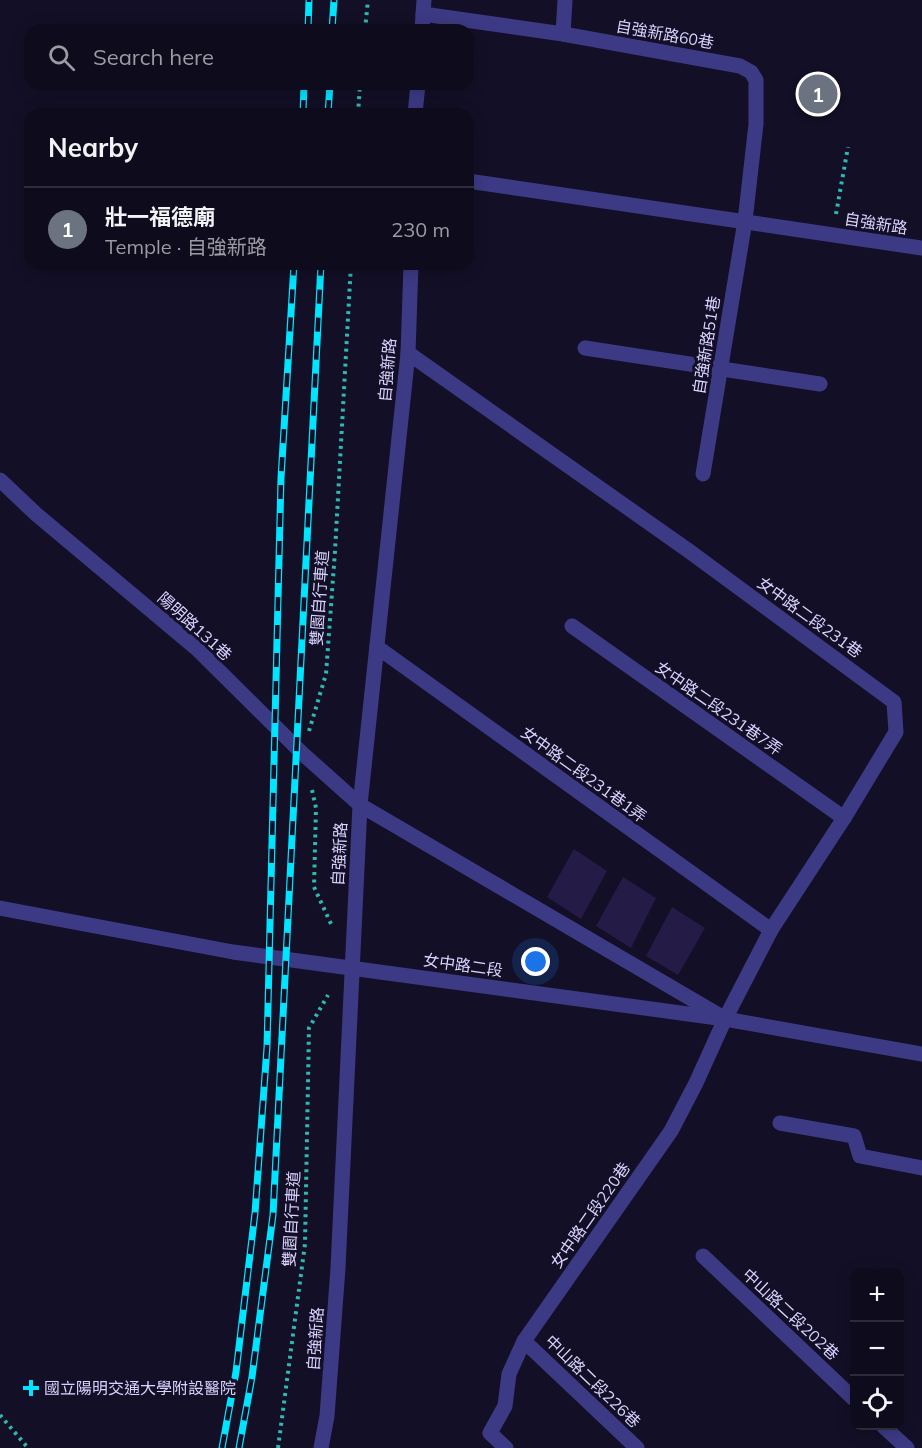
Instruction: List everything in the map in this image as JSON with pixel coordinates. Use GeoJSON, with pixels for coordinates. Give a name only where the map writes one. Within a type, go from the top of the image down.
{"type":"FeatureCollection","features":[{"type":"Feature","properties":{"kind":"street"},"geometry":{"type":"LineString","coordinates":[[563,34],[565,0]]}},
{"type":"Feature","properties":{"kind":"street"},"geometry":{"type":"LineString","coordinates":[[423,24],[424,7]]}},
{"type":"Feature","properties":{"kind":"street","name":"自強新路60巷"},"geometry":{"type":"LineString","coordinates":[[424,7],[740,66],[751,72],[756,80],[756,124],[745,221]]}},
{"type":"Feature","properties":{"kind":"street"},"geometry":{"type":"LineString","coordinates":[[416,108],[417,90]]}},
{"type":"Feature","properties":{"kind":"street","name":"自強新路"},"geometry":{"type":"LineString","coordinates":[[474,182],[922,249]]}},
{"type":"Feature","properties":{"kind":"street","name":"自強新路51巷"},"geometry":{"type":"LineString","coordinates":[[703,474],[745,221]]}},
{"type":"Feature","properties":{"kind":"street","name":"自強新路"},"geometry":{"type":"LineString","coordinates":[[321,1448],[327,1416],[338,1268],[360,805],[408,352],[411,270]]}},
{"type":"Feature","properties":{"kind":"street"},"geometry":{"type":"LineString","coordinates":[[585,348],[820,384]]}},
{"type":"Feature","properties":{"kind":"street","name":"女中路二段231巷"},"geometry":{"type":"LineString","coordinates":[[408,352],[689,551],[894,702],[896,732],[844,818],[771,930],[724,1019]]}},
{"type":"Feature","properties":{"kind":"street","name":"陽明路131巷"},"geometry":{"type":"LineString","coordinates":[[0,480],[36,514],[197,649],[303,754],[360,805],[724,1019]]}},
{"type":"Feature","properties":{"kind":"street","name":"女中路二段231巷7弄"},"geometry":{"type":"LineString","coordinates":[[572,626],[844,818]]}},
{"type":"Feature","properties":{"kind":"street","name":"女中路二段231巷1弄"},"geometry":{"type":"LineString","coordinates":[[377,647],[771,930]]}},
{"type":"Feature","properties":{"kind":"street","name":"女中路二段"},"geometry":{"type":"LineString","coordinates":[[0,908],[233,952],[724,1019],[922,1054]]}},
{"type":"Feature","properties":{"kind":"street","name":"女中路二段220巷"},"geometry":{"type":"LineString","coordinates":[[506,1448],[490,1433],[505,1406],[509,1374],[525,1341],[671,1131],[696,1083],[724,1019]]}},
{"type":"Feature","properties":{"kind":"street"},"geometry":{"type":"LineString","coordinates":[[780,1123],[854,1136],[860,1156],[922,1168]]}},
{"type":"Feature","properties":{"kind":"street","name":"中山路二段202巷"},"geometry":{"type":"LineString","coordinates":[[703,1256],[850,1394]]}},
{"type":"Feature","properties":{"kind":"street","name":"中山路二段226巷"},"geometry":{"type":"LineString","coordinates":[[525,1341],[637,1448]]}},
{"type":"Feature","properties":{"kind":"street"},"geometry":{"type":"LineString","coordinates":[[888,1430],[907,1448]]}},
{"type":"Feature","properties":{"kind":"path"},"geometry":{"type":"LineString","coordinates":[[366,24],[368,0]]}},
{"type":"Feature","properties":{"kind":"path"},"geometry":{"type":"LineString","coordinates":[[358,108],[360,90]]}},
{"type":"Feature","properties":{"kind":"path"},"geometry":{"type":"LineString","coordinates":[[832,235],[848,147]]}},
{"type":"Feature","properties":{"kind":"path","name":"雙園自行車道"},"geometry":{"type":"LineString","coordinates":[[332,926],[314,887],[316,808],[303,754],[326,674],[351,270]]}},
{"type":"Feature","properties":{"kind":"path","name":"雙園自行車道"},"geometry":{"type":"LineString","coordinates":[[278,1448],[305,1244],[309,1028],[328,995]]}},
{"type":"Feature","properties":{"kind":"path"},"geometry":{"type":"LineString","coordinates":[[0,1415],[28,1448]]}},
{"type":"Feature","properties":{"kind":"building"},"geometry":{"type":"Polygon","coordinates":[[[574,849],[607,871],[581,919],[547,897],[574,849]]]}},
{"type":"Feature","properties":{"kind":"building"},"geometry":{"type":"Polygon","coordinates":[[[623,877],[656,898],[631,948],[596,926],[623,877]]]}},
{"type":"Feature","properties":{"kind":"building"},"geometry":{"type":"Polygon","coordinates":[[[672,907],[705,928],[678,975],[646,956],[672,907]]]}},
{"type":"Feature","properties":{"kind":"railway"},"geometry":{"type":"LineString","coordinates":[[308,24],[309,0]]}},
{"type":"Feature","properties":{"kind":"railway"},"geometry":{"type":"LineString","coordinates":[[332,24],[334,0]]}},
{"type":"Feature","properties":{"kind":"railway"},"geometry":{"type":"LineString","coordinates":[[303,108],[304,90]]}},
{"type":"Feature","properties":{"kind":"railway"},"geometry":{"type":"LineString","coordinates":[[328,108],[330,90]]}},
{"type":"Feature","properties":{"kind":"railway"},"geometry":{"type":"LineString","coordinates":[[222,1448],[236,1372],[255,1213],[267,1047],[281,478],[294,270]]}},
{"type":"Feature","properties":{"kind":"railway"},"geometry":{"type":"LineString","coordinates":[[239,1448],[252,1377],[273,1215],[321,270]]}},
{"type":"Feature","properties":{"kind":"place","name":"壯一福德廟"},"geometry":{"type":"Point","coordinates":[818,94]}},
{"type":"Feature","properties":{"kind":"place","name":"國立陽明交通大學附設醫院"},"geometry":{"type":"Point","coordinates":[31,1388]}}]}
